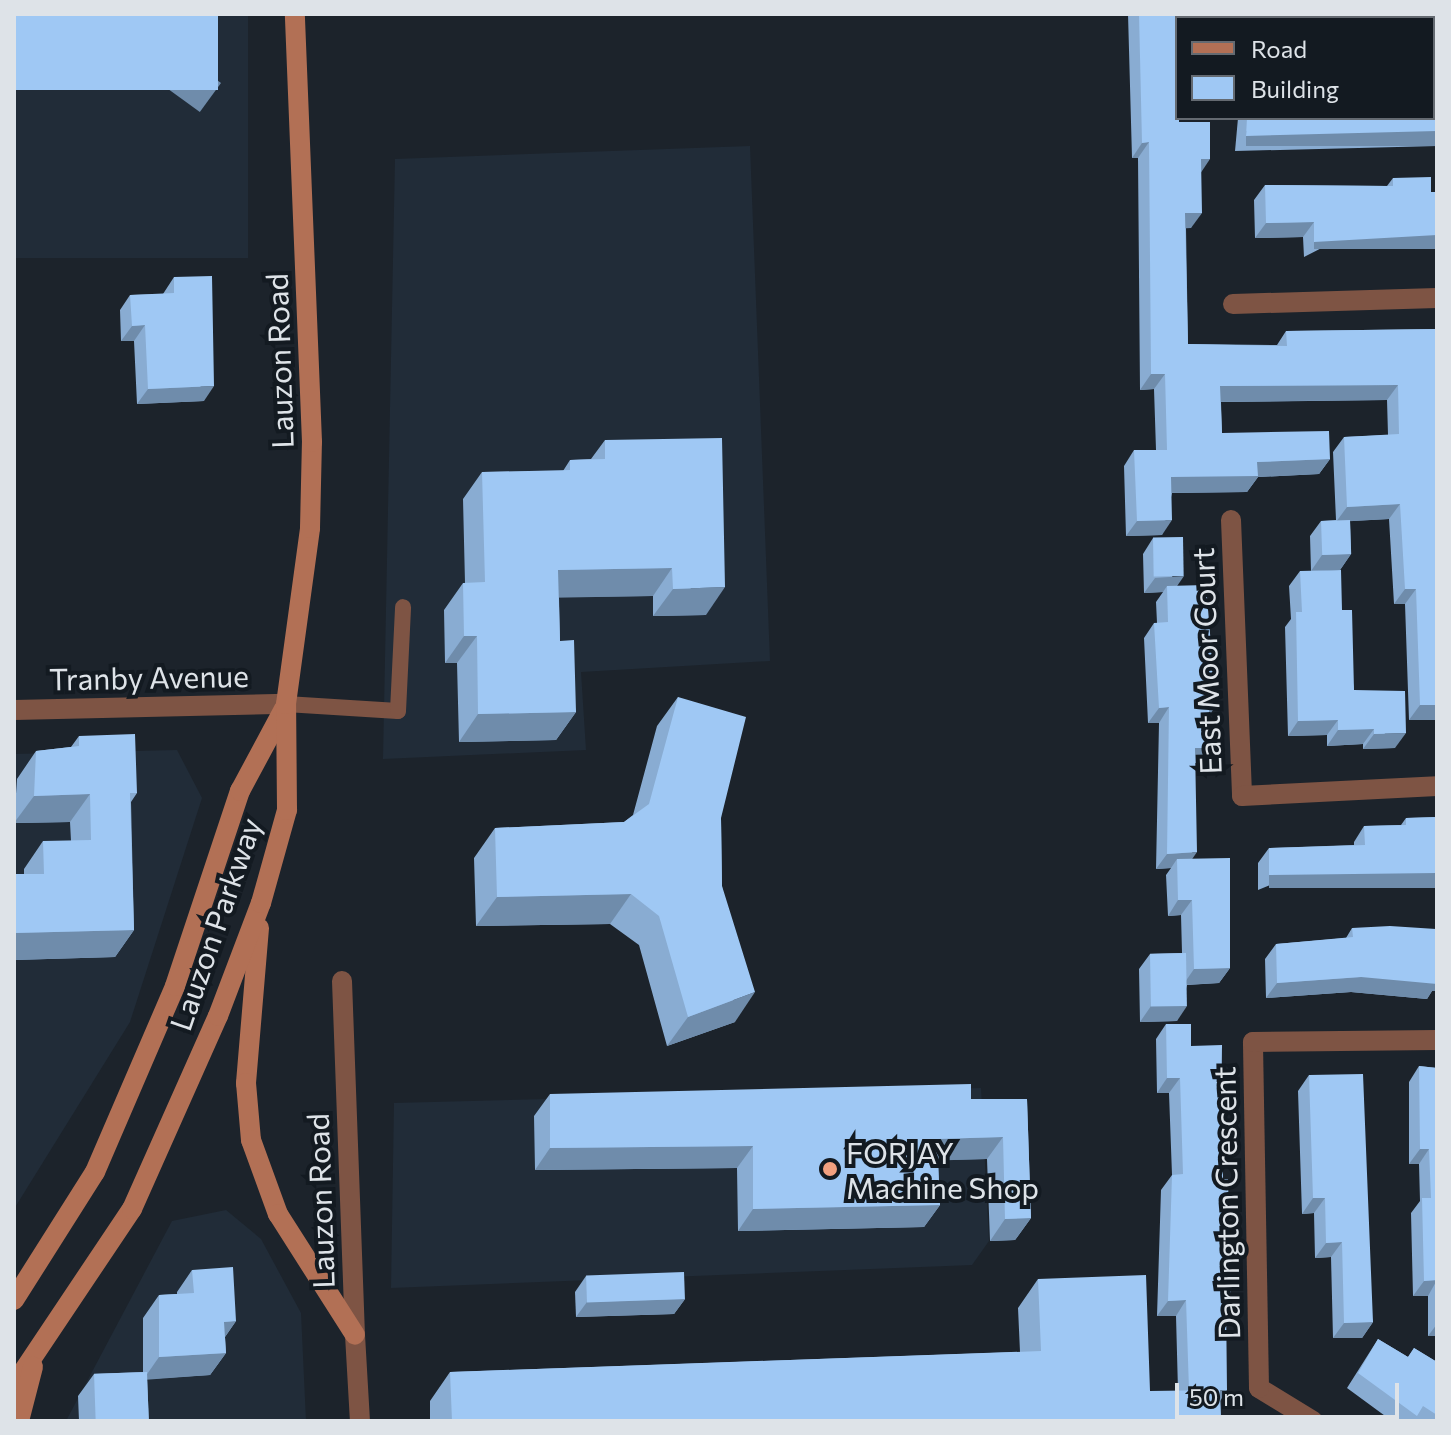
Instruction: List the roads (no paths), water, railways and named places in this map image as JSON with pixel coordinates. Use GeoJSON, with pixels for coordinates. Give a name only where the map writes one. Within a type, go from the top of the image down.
{"type":"FeatureCollection","features":[{"type":"Feature","properties":{"kind":"main road","name":"Lauzon Road"},"geometry":{"type":"LineString","coordinates":[[286,704],[310,528],[312,442],[295,14]]}},
{"type":"Feature","properties":{"kind":"main road","name":"Lauzon Parkway"},"geometry":{"type":"LineString","coordinates":[[14,1385],[132,1209],[218,1016],[261,903],[287,810],[286,704]]}},
{"type":"Feature","properties":{"kind":"main road","name":"Lauzon Parkway"},"geometry":{"type":"LineString","coordinates":[[14,1300],[95,1172],[175,986],[240,791],[286,704]]}},
{"type":"Feature","properties":{"kind":"main road"},"geometry":{"type":"LineString","coordinates":[[261,903],[246,1083],[251,1140],[278,1214],[355,1335]]}},
{"type":"Feature","properties":{"kind":"main road"},"geometry":{"type":"LineString","coordinates":[[19,1421],[37,1349]]}},
{"type":"Feature","properties":{"kind":"street"},"geometry":{"type":"LineString","coordinates":[[1233,304],[1437,298]]}},
{"type":"Feature","properties":{"kind":"street","name":"East Moor Court"},"geometry":{"type":"LineString","coordinates":[[1231,520],[1242,796],[1437,786]]}},
{"type":"Feature","properties":{"kind":"street","name":"Tranby Avenue"},"geometry":{"type":"LineString","coordinates":[[14,710],[286,704]]}},
{"type":"Feature","properties":{"kind":"street","name":"Lauzon Road"},"geometry":{"type":"LineString","coordinates":[[342,981],[359,1420]]}},
{"type":"Feature","properties":{"kind":"street","name":"Darlington Crescent"},"geometry":{"type":"LineString","coordinates":[[1313,1421],[1259,1388],[1253,1042],[1437,1040]]}},
{"type":"Feature","properties":{"kind":"lane"},"geometry":{"type":"LineString","coordinates":[[286,704],[398,711],[403,607]]}},
{"type":"Feature","properties":{"kind":"place","name":"FORJAY Machine Shop"},"geometry":{"type":"Point","coordinates":[830,1169]}}]}
